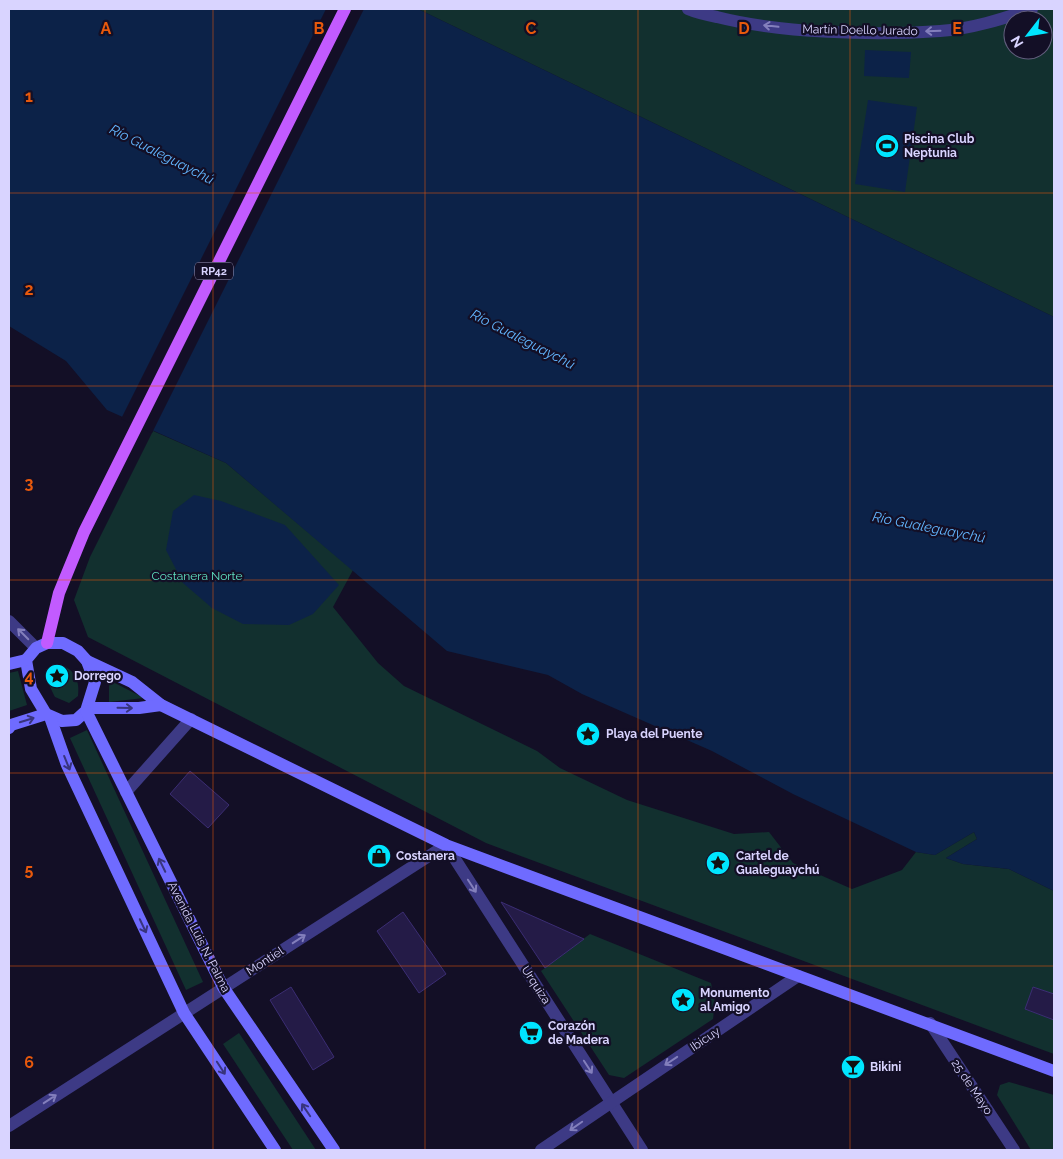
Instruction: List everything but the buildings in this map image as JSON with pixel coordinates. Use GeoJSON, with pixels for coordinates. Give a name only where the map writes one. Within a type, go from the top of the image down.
{"type":"FeatureCollection","features":[{"type":"Feature","properties":{"kind":"main road","name":"RP42"},"geometry":{"type":"LineString","coordinates":[[42,646],[59,593],[84,532],[345,9]]}},
{"type":"Feature","properties":{"kind":"main road"},"geometry":{"type":"LineString","coordinates":[[9,664],[26,660],[42,646],[63,643],[78,651],[87,661],[95,682],[87,709],[76,720],[62,721],[48,716],[11,725],[9,728]]}},
{"type":"Feature","properties":{"kind":"main road"},"geometry":{"type":"LineString","coordinates":[[26,660],[31,689],[48,716],[67,765],[184,1013],[275,1150]]}},
{"type":"Feature","properties":{"kind":"main road"},"geometry":{"type":"LineString","coordinates":[[87,661],[132,682],[161,705],[446,845],[930,1023],[1054,1071]]}},
{"type":"Feature","properties":{"kind":"main road"},"geometry":{"type":"LineString","coordinates":[[87,709],[139,708],[161,705]]}},
{"type":"Feature","properties":{"kind":"main road","name":"Avenida Luis N. Palma"},"geometry":{"type":"LineString","coordinates":[[87,709],[223,987],[334,1150]]}},
{"type":"Feature","properties":{"kind":"street","name":"Martín Doello Jurado"},"geometry":{"type":"LineString","coordinates":[[688,9],[741,23],[800,29],[894,32],[941,31],[999,20],[1032,9]]}},
{"type":"Feature","properties":{"kind":"street"},"geometry":{"type":"LineString","coordinates":[[9,621],[42,646]]}},
{"type":"Feature","properties":{"kind":"street"},"geometry":{"type":"LineString","coordinates":[[126,792],[191,719]]}},
{"type":"Feature","properties":{"kind":"street","name":"Montiel"},"geometry":{"type":"LineString","coordinates":[[9,1126],[446,845]]}},
{"type":"Feature","properties":{"kind":"street","name":"Urquiza"},"geometry":{"type":"LineString","coordinates":[[446,845],[642,1150]]}},
{"type":"Feature","properties":{"kind":"street","name":"Ibicuy"},"geometry":{"type":"LineString","coordinates":[[540,1150],[798,976]]}},
{"type":"Feature","properties":{"kind":"street","name":"25 de Mayo"},"geometry":{"type":"LineString","coordinates":[[930,1023],[1014,1150]]}},
{"type":"Feature","properties":{"kind":"green space"},"geometry":{"type":"Polygon","coordinates":[[[418,9],[1054,9],[1054,317],[418,9]]]}},
{"type":"Feature","properties":{"kind":"green space","name":"Costanera Norte"},"geometry":{"type":"Polygon","coordinates":[[[153,431],[226,463],[353,570],[333,607],[378,663],[404,686],[537,751],[560,768],[627,800],[734,834],[769,832],[793,863],[852,889],[902,870],[916,852],[935,855],[974,832],[977,839],[946,858],[963,864],[1009,869],[1054,891],[1054,1054],[486,843],[88,637],[74,600],[90,557],[153,431]]]}},
{"type":"Feature","properties":{"kind":"green space"},"geometry":{"type":"Polygon","coordinates":[[[60,664],[73,673],[77,681],[78,696],[69,703],[55,697],[48,678],[50,669],[60,664]]]}},
{"type":"Feature","properties":{"kind":"green space"},"geometry":{"type":"Polygon","coordinates":[[[18,671],[27,705],[9,711],[9,673],[18,671]]]}},
{"type":"Feature","properties":{"kind":"green space"},"geometry":{"type":"Polygon","coordinates":[[[109,680],[144,698],[109,702],[109,680]]]}},
{"type":"Feature","properties":{"kind":"green space"},"geometry":{"type":"Polygon","coordinates":[[[87,730],[203,982],[186,990],[70,738],[87,730]]]}},
{"type":"Feature","properties":{"kind":"green space"},"geometry":{"type":"Polygon","coordinates":[[[590,934],[711,983],[715,1002],[713,1019],[624,1078],[609,1075],[541,971],[590,934]]]}},
{"type":"Feature","properties":{"kind":"green space"},"geometry":{"type":"Polygon","coordinates":[[[239,1033],[316,1150],[293,1150],[223,1044],[239,1033]]]}},
{"type":"Feature","properties":{"kind":"green space"},"geometry":{"type":"Polygon","coordinates":[[[1009,1082],[1054,1095],[1054,1150],[1031,1150],[997,1095],[1000,1085],[1009,1082]]]}},
{"type":"Feature","properties":{"kind":"water","name":"Río Gualeguaychú"},"geometry":{"type":"Polygon","coordinates":[[[9,9],[418,9],[1054,317],[1054,891],[1009,869],[963,864],[946,858],[977,839],[974,832],[935,855],[916,852],[793,794],[712,751],[582,694],[548,675],[447,651],[226,463],[107,410],[66,361],[9,326],[9,9]]]}},
{"type":"Feature","properties":{"kind":"water"},"geometry":{"type":"Polygon","coordinates":[[[865,50],[911,52],[909,78],[864,76],[865,50]]]}},
{"type":"Feature","properties":{"kind":"water","name":"Piscina Club Neptunia"},"geometry":{"type":"Polygon","coordinates":[[[868,100],[917,107],[905,192],[855,184],[868,100]]]}},
{"type":"Feature","properties":{"kind":"water"},"geometry":{"type":"Polygon","coordinates":[[[194,495],[221,501],[285,525],[339,585],[313,614],[289,625],[243,624],[212,608],[183,583],[166,550],[173,511],[194,495]]]}},
{"type":"Feature","properties":{"kind":"pier"},"geometry":{"type":"Polygon","coordinates":[[[326,9],[364,9],[152,433],[121,419],[326,9]]]}},
{"type":"Feature","properties":{"kind":"place","name":"Piscina Club Neptunia"},"geometry":{"type":"Point","coordinates":[887,146]}},
{"type":"Feature","properties":{"kind":"place","name":"Dorrego"},"geometry":{"type":"Point","coordinates":[57,676]}},
{"type":"Feature","properties":{"kind":"place","name":"Playa del Puente"},"geometry":{"type":"Point","coordinates":[588,734]}},
{"type":"Feature","properties":{"kind":"place","name":"Costanera"},"geometry":{"type":"Point","coordinates":[379,856]}},
{"type":"Feature","properties":{"kind":"place","name":"Cartel de Gualeguaychú"},"geometry":{"type":"Point","coordinates":[718,863]}},
{"type":"Feature","properties":{"kind":"place","name":"Monumento al Amigo"},"geometry":{"type":"Point","coordinates":[683,1000]}},
{"type":"Feature","properties":{"kind":"place","name":"Corazón de Madera"},"geometry":{"type":"Point","coordinates":[531,1033]}},
{"type":"Feature","properties":{"kind":"place","name":"Bikini"},"geometry":{"type":"Point","coordinates":[853,1067]}}]}
